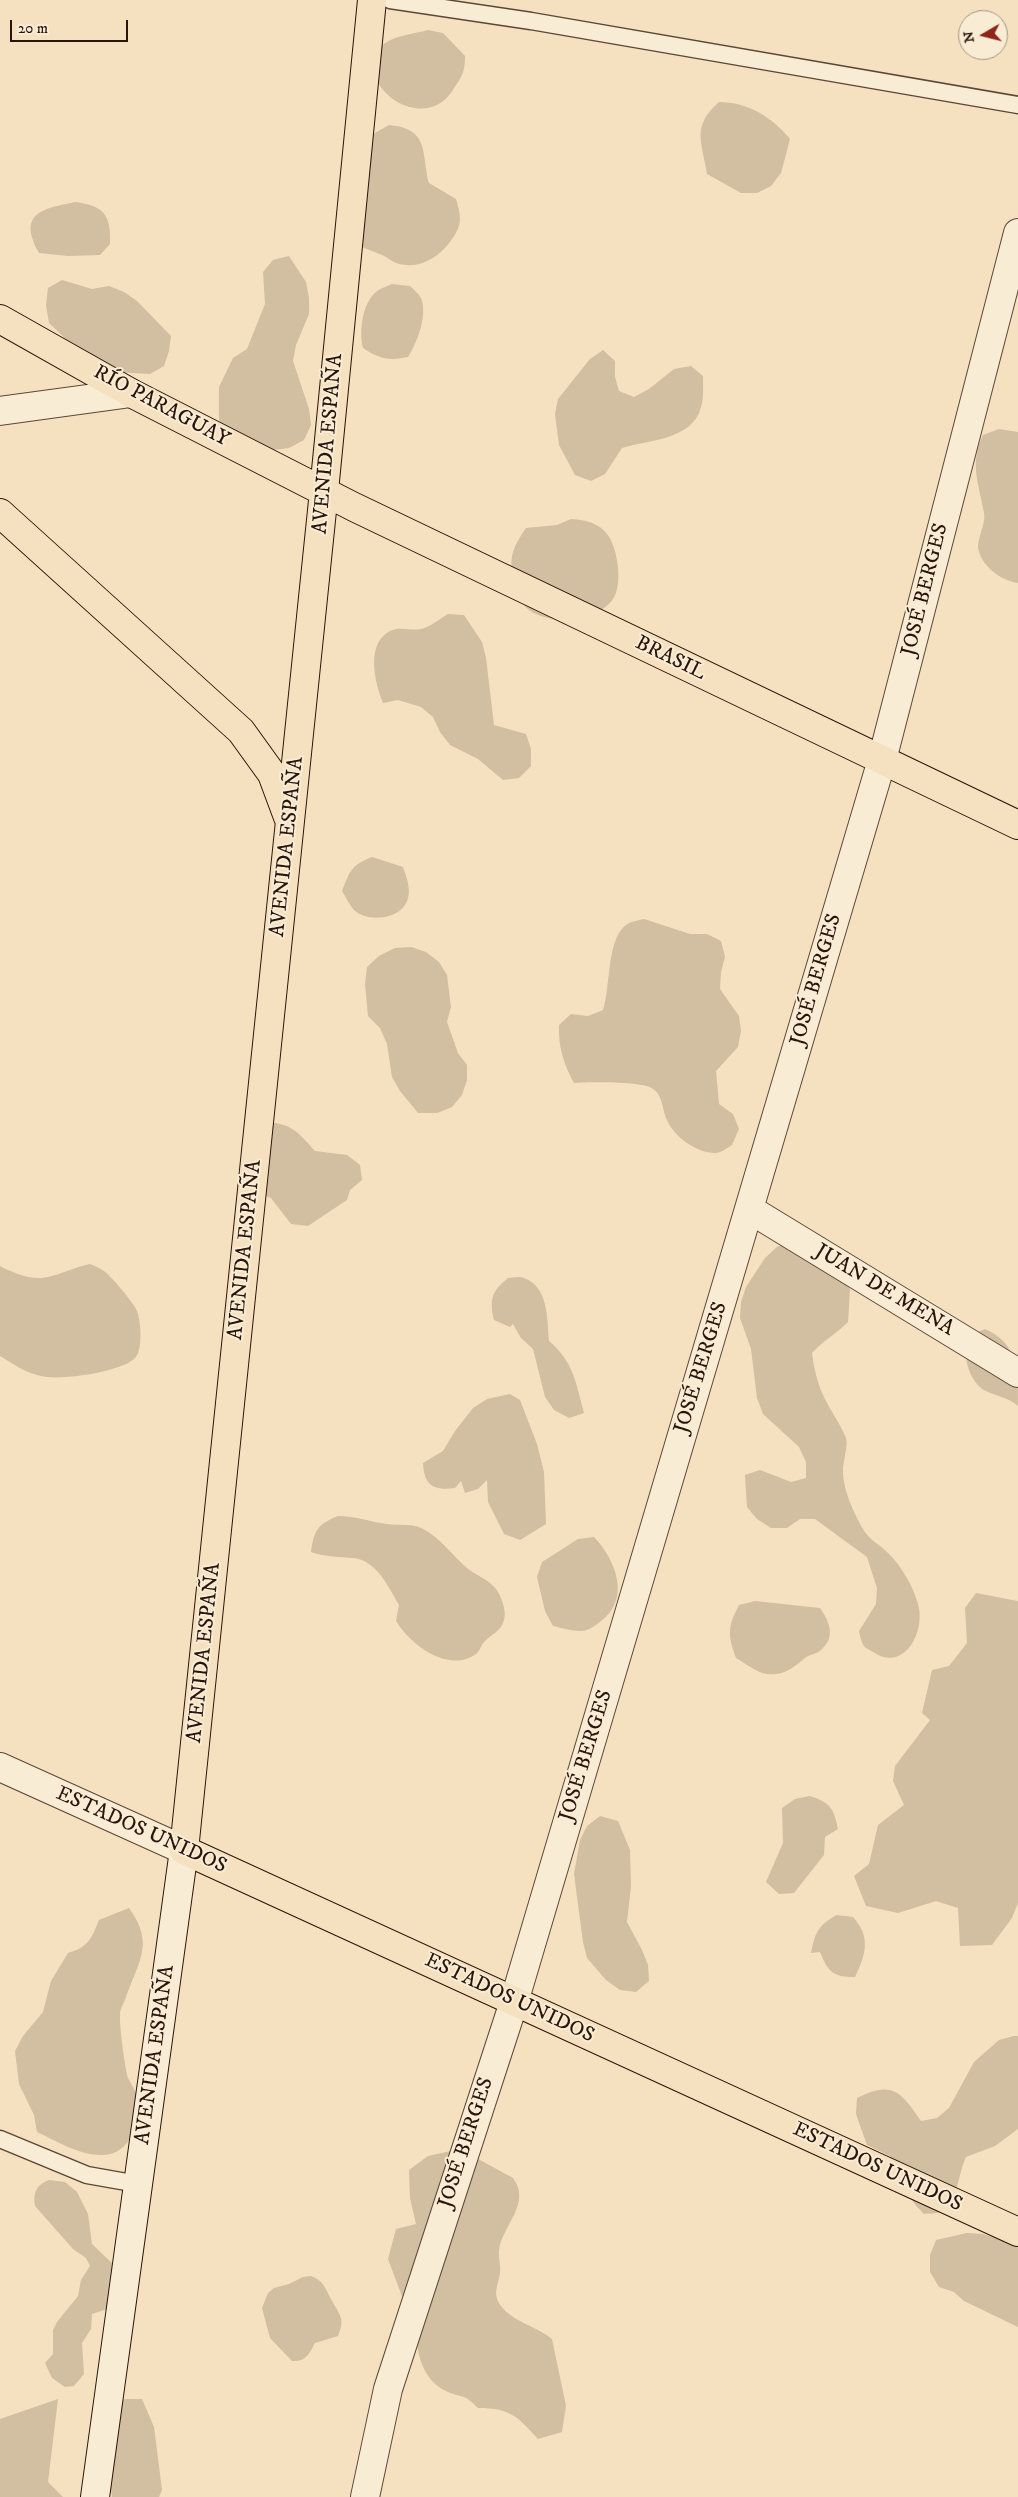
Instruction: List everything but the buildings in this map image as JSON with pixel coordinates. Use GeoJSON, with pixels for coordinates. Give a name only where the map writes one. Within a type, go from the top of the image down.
{"type":"FeatureCollection","features":[{"type":"Feature","properties":{"kind":"main road","name":"AVENIDA ESPAÑA"},"geometry":{"type":"LineString","coordinates":[[184,1850],[324,490],[372,0]]}},
{"type":"Feature","properties":{"kind":"main road","name":"RÍO PARAGUAY"},"geometry":{"type":"LineString","coordinates":[[0,319],[131,393],[324,490]]}},
{"type":"Feature","properties":{"kind":"main road","name":"BRASIL"},"geometry":{"type":"LineString","coordinates":[[324,490],[377,518],[1018,824]]}},
{"type":"Feature","properties":{"kind":"main road"},"geometry":{"type":"LineString","coordinates":[[0,513],[241,731],[272,774],[290,823]]}},
{"type":"Feature","properties":{"kind":"main road","name":"ESTADOS UNIDOS"},"geometry":{"type":"LineString","coordinates":[[184,1850],[1018,2232]]}},
{"type":"Feature","properties":{"kind":"street","name":"JOSÉ BERGES"},"geometry":{"type":"LineString","coordinates":[[365,2497],[388,2389],[514,2002],[882,760],[1018,233]]}},
{"type":"Feature","properties":{"kind":"street"},"geometry":{"type":"LineString","coordinates":[[0,411],[131,393]]}},
{"type":"Feature","properties":{"kind":"street","name":"JUAN DE MENA"},"geometry":{"type":"LineString","coordinates":[[749,1208],[1018,1373]]}},
{"type":"Feature","properties":{"kind":"street","name":"ESTADOS UNIDOS"},"geometry":{"type":"LineString","coordinates":[[0,1768],[184,1850]]}},
{"type":"Feature","properties":{"kind":"street","name":"AVENIDA ESPAÑA"},"geometry":{"type":"LineString","coordinates":[[95,2497],[184,1850]]}},
{"type":"Feature","properties":{"kind":"lane"},"geometry":{"type":"LineString","coordinates":[[390,0],[531,21],[1018,105]]}},
{"type":"Feature","properties":{"kind":"lane"},"geometry":{"type":"LineString","coordinates":[[0,2139],[87,2175],[138,2184]]}},
{"type":"Feature","properties":{"kind":"shaded area"},"geometry":{"type":"Polygon","coordinates":[[[428,30],[443,33],[465,56],[464,71],[453,90],[440,103],[425,108],[409,107],[394,100],[383,89],[375,76],[374,61],[381,47],[390,40],[428,30]]]}},
{"type":"Feature","properties":{"kind":"shaded area"},"geometry":{"type":"Polygon","coordinates":[[[719,102],[740,105],[759,112],[790,139],[781,173],[771,186],[757,193],[741,193],[707,174],[701,143],[702,127],[710,111],[719,102]]]}},
{"type":"Feature","properties":{"kind":"shaded area"},"geometry":{"type":"Polygon","coordinates":[[[389,125],[402,127],[418,137],[424,152],[429,183],[456,199],[459,212],[459,227],[450,242],[433,258],[419,264],[404,265],[396,263],[351,240],[366,147],[375,133],[389,125]]]}},
{"type":"Feature","properties":{"kind":"shaded area"},"geometry":{"type":"Polygon","coordinates":[[[75,202],[93,206],[104,213],[109,225],[110,244],[100,255],[68,256],[39,253],[33,240],[31,229],[32,221],[36,215],[52,207],[75,202]]]}},
{"type":"Feature","properties":{"kind":"shaded area"},"geometry":{"type":"Polygon","coordinates":[[[289,256],[306,282],[309,298],[309,314],[296,345],[293,361],[309,409],[311,425],[304,440],[289,448],[273,450],[230,433],[219,420],[219,387],[233,358],[247,349],[265,304],[263,272],[273,260],[289,256]]]}},
{"type":"Feature","properties":{"kind":"shaded area"},"geometry":{"type":"Polygon","coordinates":[[[62,280],[92,289],[109,286],[124,292],[137,301],[171,336],[164,366],[150,374],[117,372],[87,351],[72,345],[49,323],[46,305],[48,288],[62,280]]]}},
{"type":"Feature","properties":{"kind":"shaded area"},"geometry":{"type":"Polygon","coordinates":[[[392,284],[410,286],[421,298],[423,305],[422,320],[415,344],[408,357],[395,359],[379,357],[363,348],[361,334],[365,310],[372,296],[382,288],[392,284]]]}},
{"type":"Feature","properties":{"kind":"shaded area"},"geometry":{"type":"Polygon","coordinates":[[[603,350],[615,361],[615,377],[619,391],[634,397],[649,389],[674,369],[691,366],[703,376],[703,396],[696,418],[689,426],[668,437],[622,448],[605,474],[591,481],[575,475],[559,445],[555,414],[558,399],[590,359],[603,350]]]}},
{"type":"Feature","properties":{"kind":"shaded area"},"geometry":{"type":"Polygon","coordinates":[[[999,429],[1018,432],[1018,583],[1011,582],[992,571],[983,560],[978,547],[984,513],[976,474],[977,455],[983,435],[999,429]]]}},
{"type":"Feature","properties":{"kind":"shaded area"},"geometry":{"type":"Polygon","coordinates":[[[571,519],[592,523],[608,535],[614,548],[617,562],[618,585],[614,598],[601,610],[578,618],[552,619],[530,611],[522,603],[513,576],[512,555],[517,542],[526,528],[557,525],[571,519]]]}},
{"type":"Feature","properties":{"kind":"shaded area"},"geometry":{"type":"Polygon","coordinates":[[[448,614],[464,615],[482,642],[486,658],[494,725],[526,734],[531,749],[531,766],[519,778],[503,780],[478,759],[450,745],[440,732],[433,717],[421,707],[398,700],[383,703],[377,685],[374,664],[377,645],[382,637],[394,630],[424,628],[448,614]]]}},
{"type":"Feature","properties":{"kind":"shaded area"},"geometry":{"type":"Polygon","coordinates":[[[372,857],[403,867],[408,882],[409,894],[405,905],[393,915],[377,918],[361,915],[355,911],[342,891],[347,878],[355,866],[372,857]]]}},
{"type":"Feature","properties":{"kind":"shaded area"},"geometry":{"type":"Polygon","coordinates":[[[644,919],[690,934],[707,934],[721,941],[725,957],[721,972],[720,989],[739,1016],[741,1031],[738,1047],[716,1071],[719,1104],[733,1114],[739,1129],[732,1145],[719,1152],[701,1150],[681,1138],[670,1126],[665,1116],[661,1099],[653,1089],[647,1086],[628,1083],[574,1083],[567,1069],[561,1048],[559,1025],[571,1014],[588,1016],[603,1010],[610,962],[616,938],[629,923],[644,919]]]}},
{"type":"Feature","properties":{"kind":"shaded area"},"geometry":{"type":"Polygon","coordinates":[[[411,947],[426,952],[439,962],[447,975],[451,1007],[447,1022],[458,1053],[467,1065],[467,1080],[462,1095],[452,1107],[437,1113],[418,1113],[400,1091],[392,1077],[387,1044],[380,1028],[368,1016],[365,984],[367,967],[379,956],[395,948],[411,947]]]}},
{"type":"Feature","properties":{"kind":"shaded area"},"geometry":{"type":"Polygon","coordinates":[[[263,1122],[281,1124],[293,1129],[315,1151],[347,1155],[360,1165],[362,1180],[350,1190],[347,1200],[308,1226],[291,1224],[271,1198],[250,1190],[263,1122]]]}},
{"type":"Feature","properties":{"kind":"shaded area"},"geometry":{"type":"Polygon","coordinates":[[[792,1241],[834,1262],[850,1289],[848,1322],[812,1353],[821,1389],[846,1438],[843,1476],[852,1507],[865,1533],[887,1552],[902,1569],[918,1604],[919,1626],[915,1637],[903,1653],[894,1657],[884,1657],[865,1647],[862,1643],[859,1631],[876,1604],[877,1588],[867,1557],[815,1519],[800,1519],[787,1528],[771,1528],[757,1519],[747,1507],[745,1475],[760,1470],[791,1482],[806,1478],[806,1462],[799,1447],[763,1414],[757,1398],[751,1349],[740,1318],[741,1302],[746,1287],[765,1258],[777,1247],[792,1241]]]}},
{"type":"Feature","properties":{"kind":"shaded area"},"geometry":{"type":"Polygon","coordinates":[[[90,1264],[101,1269],[116,1283],[138,1313],[140,1347],[136,1357],[119,1367],[105,1371],[76,1376],[50,1377],[30,1373],[0,1356],[0,1266],[14,1273],[41,1278],[90,1264]]]}},
{"type":"Feature","properties":{"kind":"shaded area"},"geometry":{"type":"Polygon","coordinates":[[[508,1278],[524,1278],[532,1282],[542,1296],[547,1314],[549,1341],[569,1365],[584,1413],[569,1418],[554,1410],[545,1397],[533,1349],[521,1338],[513,1324],[510,1327],[494,1320],[493,1296],[498,1287],[508,1278]]]}},
{"type":"Feature","properties":{"kind":"shaded area"},"geometry":{"type":"Polygon","coordinates":[[[985,1329],[996,1335],[1010,1350],[1016,1370],[1018,1406],[986,1391],[975,1382],[971,1375],[966,1359],[968,1343],[972,1336],[985,1329]]]}},
{"type":"Feature","properties":{"kind":"shaded area"},"geometry":{"type":"Polygon","coordinates":[[[510,1394],[520,1400],[537,1444],[544,1472],[546,1524],[520,1540],[504,1534],[488,1502],[487,1480],[478,1489],[465,1493],[461,1481],[455,1488],[435,1487],[425,1477],[423,1463],[443,1451],[455,1431],[473,1408],[487,1399],[510,1394]]]}},
{"type":"Feature","properties":{"kind":"shaded area"},"geometry":{"type":"Polygon","coordinates":[[[338,1516],[391,1525],[413,1526],[428,1531],[467,1568],[489,1582],[497,1591],[505,1612],[501,1627],[484,1642],[476,1654],[465,1659],[454,1661],[442,1658],[420,1647],[410,1639],[396,1621],[399,1605],[376,1570],[362,1560],[311,1552],[314,1538],[321,1525],[338,1516]]]}},
{"type":"Feature","properties":{"kind":"shaded area"},"geometry":{"type":"Polygon","coordinates":[[[594,1537],[602,1546],[614,1568],[618,1591],[616,1602],[601,1621],[583,1631],[553,1626],[545,1611],[537,1577],[542,1562],[578,1539],[594,1537]]]}},
{"type":"Feature","properties":{"kind":"shaded area"},"geometry":{"type":"Polygon","coordinates":[[[976,1593],[1018,1601],[1018,1903],[1012,1918],[992,1945],[960,1946],[958,1908],[936,1901],[898,1913],[866,1906],[854,1876],[869,1864],[878,1825],[904,1805],[893,1781],[895,1766],[930,1720],[922,1713],[932,1670],[949,1666],[967,1643],[965,1608],[976,1593]]]}},
{"type":"Feature","properties":{"kind":"shaded area"},"geometry":{"type":"Polygon","coordinates":[[[755,1601],[820,1608],[830,1628],[829,1639],[820,1651],[778,1674],[767,1674],[751,1668],[736,1658],[730,1632],[732,1620],[739,1605],[755,1601]]]}},
{"type":"Feature","properties":{"kind":"shaded area"},"geometry":{"type":"Polygon","coordinates":[[[810,1796],[827,1804],[835,1816],[838,1829],[825,1837],[824,1855],[794,1893],[779,1894],[766,1882],[783,1843],[782,1808],[795,1799],[810,1796]]]}},
{"type":"Feature","properties":{"kind":"shaded area"},"geometry":{"type":"Polygon","coordinates":[[[600,1816],[618,1821],[630,1850],[631,1886],[627,1922],[648,1965],[649,1981],[636,1992],[620,1990],[606,1980],[587,1958],[583,1942],[574,1874],[580,1840],[587,1826],[600,1816]]]}},
{"type":"Feature","properties":{"kind":"shaded area"},"geometry":{"type":"Polygon","coordinates":[[[129,1908],[137,1921],[143,1944],[139,1964],[120,2012],[120,2019],[125,2066],[135,2093],[137,2115],[132,2135],[120,2150],[112,2154],[101,2155],[84,2153],[37,2132],[34,2115],[19,2084],[15,2051],[23,2036],[43,2012],[51,1981],[68,1953],[88,1942],[99,1920],[129,1908]]]}},
{"type":"Feature","properties":{"kind":"shaded area"},"geometry":{"type":"Polygon","coordinates":[[[837,1915],[853,1917],[859,1924],[862,1932],[865,1946],[864,1953],[855,1977],[841,1976],[832,1972],[820,1952],[811,1953],[818,1930],[825,1922],[837,1915]]]}},
{"type":"Feature","properties":{"kind":"shaded area"},"geometry":{"type":"Polygon","coordinates":[[[1018,2036],[1018,2129],[995,2146],[966,2157],[951,2202],[940,2212],[924,2214],[908,2194],[890,2156],[867,2145],[856,2114],[857,2098],[879,2090],[888,2090],[901,2096],[921,2121],[937,2118],[949,2108],[974,2062],[999,2040],[1018,2036]]]}},
{"type":"Feature","properties":{"kind":"shaded area"},"geometry":{"type":"Polygon","coordinates":[[[451,2151],[469,2154],[513,2178],[518,2187],[518,2205],[501,2241],[499,2250],[500,2270],[496,2290],[497,2298],[501,2306],[512,2316],[552,2339],[566,2406],[562,2432],[538,2439],[524,2424],[512,2415],[489,2408],[478,2408],[466,2398],[448,2392],[429,2377],[423,2366],[417,2343],[415,2305],[403,2299],[388,2259],[396,2229],[416,2224],[410,2198],[409,2170],[428,2156],[451,2151]]]}},
{"type":"Feature","properties":{"kind":"shaded area"},"geometry":{"type":"Polygon","coordinates":[[[49,2180],[65,2182],[77,2192],[88,2214],[92,2244],[115,2266],[107,2309],[92,2314],[91,2329],[82,2343],[84,2374],[74,2386],[65,2387],[52,2378],[45,2363],[53,2354],[53,2330],[57,2322],[78,2296],[81,2280],[90,2266],[86,2258],[73,2249],[35,2206],[36,2190],[41,2184],[49,2180]]]}},
{"type":"Feature","properties":{"kind":"shaded area"},"geometry":{"type":"Polygon","coordinates":[[[967,2233],[983,2234],[1018,2244],[1018,2327],[964,2301],[954,2292],[939,2287],[930,2272],[930,2255],[936,2240],[967,2233]]]}},
{"type":"Feature","properties":{"kind":"shaded area"},"geometry":{"type":"Polygon","coordinates":[[[311,2276],[319,2280],[325,2288],[340,2316],[340,2330],[338,2336],[315,2343],[304,2359],[292,2361],[270,2338],[262,2308],[268,2293],[274,2288],[289,2284],[303,2277],[311,2276]]]}},
{"type":"Feature","properties":{"kind":"shaded area"},"geometry":{"type":"Polygon","coordinates":[[[58,2399],[48,2482],[63,2497],[0,2497],[0,2419],[58,2399]]]}},
{"type":"Feature","properties":{"kind":"shaded area"},"geometry":{"type":"Polygon","coordinates":[[[125,2399],[142,2399],[154,2427],[162,2490],[159,2497],[112,2497],[104,2439],[112,2408],[125,2399]]]}}]}
